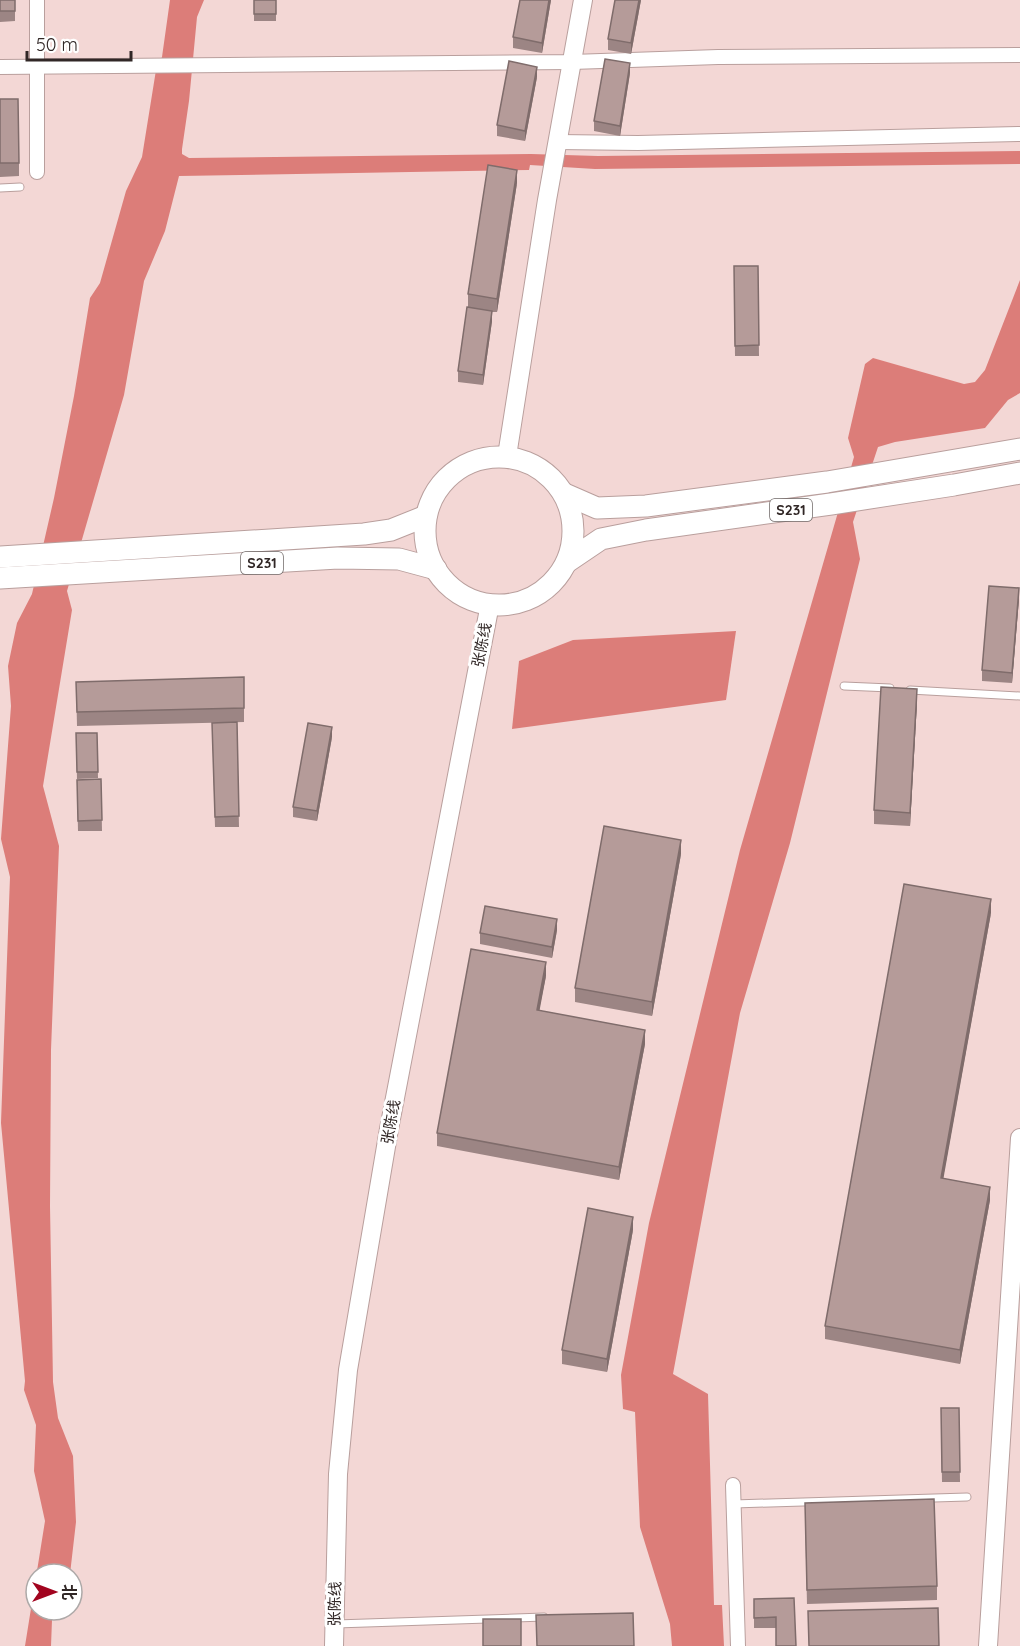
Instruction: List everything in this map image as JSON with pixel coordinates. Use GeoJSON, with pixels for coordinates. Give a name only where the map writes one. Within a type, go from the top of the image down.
{"type":"FeatureCollection","features":[{"type":"Feature","properties":{"kind":"main road"},"geometry":{"type":"LineString","coordinates":[[507,456],[557,142],[583,0]]}},
{"type":"Feature","properties":{"kind":"main road","name":"S231"},"geometry":{"type":"LineString","coordinates":[[565,494],[597,508],[646,506],[827,482],[1020,449]]}},
{"type":"Feature","properties":{"kind":"main road"},"geometry":{"type":"LineString","coordinates":[[507,456],[523,459],[543,470],[565,494],[573,518],[573,543],[567,562],[558,577],[546,590],[526,601],[501,606],[476,602],[457,592],[441,578],[431,561],[425,540],[426,516],[436,492],[453,472],[469,462],[487,457],[507,456]]}},
{"type":"Feature","properties":{"kind":"main road","name":"S231"},"geometry":{"type":"LineString","coordinates":[[567,562],[601,538],[842,503],[1020,472]]}},
{"type":"Feature","properties":{"kind":"main road","name":"S231"},"geometry":{"type":"LineString","coordinates":[[0,556],[364,534],[392,530],[426,516]]}},
{"type":"Feature","properties":{"kind":"main road","name":"S231"},"geometry":{"type":"LineString","coordinates":[[10,577],[338,558],[399,559],[436,568]]}},
{"type":"Feature","properties":{"kind":"main road","name":"张陈线"},"geometry":{"type":"LineString","coordinates":[[334,1646],[338,1474],[348,1370],[389,1129],[490,604]]}},
{"type":"Feature","properties":{"kind":"main road"},"geometry":{"type":"LineString","coordinates":[[988,1646],[1020,1138]]}},
{"type":"Feature","properties":{"kind":"street"},"geometry":{"type":"LineString","coordinates":[[37,0],[37,172]]}},
{"type":"Feature","properties":{"kind":"street"},"geometry":{"type":"LineString","coordinates":[[0,67],[1020,55]]}},
{"type":"Feature","properties":{"kind":"street"},"geometry":{"type":"LineString","coordinates":[[557,142],[650,143],[1020,134]]}},
{"type":"Feature","properties":{"kind":"street"},"geometry":{"type":"LineString","coordinates":[[733,1485],[738,1646]]}},
{"type":"Feature","properties":{"kind":"lane"},"geometry":{"type":"LineString","coordinates":[[0,188],[20,187]]}},
{"type":"Feature","properties":{"kind":"lane"},"geometry":{"type":"LineString","coordinates":[[844,686],[1020,696]]}},
{"type":"Feature","properties":{"kind":"lane"},"geometry":{"type":"LineString","coordinates":[[734,1504],[967,1497]]}},
{"type":"Feature","properties":{"kind":"lane"},"geometry":{"type":"LineString","coordinates":[[334,1624],[555,1617]]}},
{"type":"Feature","properties":{"kind":"shaded area"},"geometry":{"type":"Polygon","coordinates":[[[170,0],[204,0],[197,17],[182,149],[182,154],[189,158],[1020,151],[1020,164],[595,169],[530,165],[529,170],[179,176],[165,231],[144,281],[124,395],[67,591],[72,610],[43,786],[59,846],[51,1050],[50,1206],[53,1382],[58,1418],[73,1456],[76,1522],[71,1562],[39,1562],[45,1521],[34,1471],[36,1425],[24,1390],[1,1123],[10,877],[1,839],[11,706],[8,666],[17,623],[32,594],[54,498],[90,298],[100,283],[126,191],[142,157],[156,70],[162,57],[170,0]]]}},
{"type":"Feature","properties":{"kind":"shaded area"},"geometry":{"type":"Polygon","coordinates":[[[1020,280],[1020,393],[1008,400],[985,428],[895,442],[878,447],[853,522],[860,559],[790,843],[740,1013],[673,1374],[708,1394],[714,1605],[722,1605],[724,1646],[672,1646],[670,1624],[640,1527],[635,1412],[623,1409],[621,1375],[649,1223],[740,850],[854,457],[848,438],[865,364],[873,358],[964,384],[975,382],[985,370],[1020,280]]]}},
{"type":"Feature","properties":{"kind":"shaded area"},"geometry":{"type":"Polygon","coordinates":[[[736,631],[726,700],[512,729],[519,661],[573,640],[736,631]]]}},
{"type":"Feature","properties":{"kind":"shaded area"},"geometry":{"type":"Polygon","coordinates":[[[29,1622],[52,1622],[51,1646],[25,1646],[29,1622]]]}},
{"type":"Feature","properties":{"kind":"building"},"geometry":{"type":"Polygon","coordinates":[[[0,0],[15,0],[15,11],[0,11],[0,0]]]}},
{"type":"Feature","properties":{"kind":"building"},"geometry":{"type":"Polygon","coordinates":[[[254,0],[276,0],[276,14],[254,14],[254,0]]]}},
{"type":"Feature","properties":{"kind":"building"},"geometry":{"type":"Polygon","coordinates":[[[520,0],[549,0],[542,43],[513,37],[520,0]]]}},
{"type":"Feature","properties":{"kind":"building"},"geometry":{"type":"Polygon","coordinates":[[[615,0],[639,0],[631,43],[608,39],[615,0]]]}},
{"type":"Feature","properties":{"kind":"building"},"geometry":{"type":"Polygon","coordinates":[[[605,59],[630,63],[620,126],[594,121],[605,59]]]}},
{"type":"Feature","properties":{"kind":"building"},"geometry":{"type":"Polygon","coordinates":[[[509,61],[537,67],[525,131],[497,125],[509,61]]]}},
{"type":"Feature","properties":{"kind":"building"},"geometry":{"type":"Polygon","coordinates":[[[0,99],[18,99],[19,163],[0,163],[0,99]]]}},
{"type":"Feature","properties":{"kind":"building"},"geometry":{"type":"Polygon","coordinates":[[[488,165],[517,170],[497,299],[468,294],[488,165]]]}},
{"type":"Feature","properties":{"kind":"building"},"geometry":{"type":"Polygon","coordinates":[[[734,266],[758,266],[759,345],[735,346],[734,266]]]}},
{"type":"Feature","properties":{"kind":"building"},"geometry":{"type":"Polygon","coordinates":[[[467,307],[492,311],[483,375],[458,371],[467,307]]]}},
{"type":"Feature","properties":{"kind":"building"},"geometry":{"type":"Polygon","coordinates":[[[989,586],[1019,588],[1012,673],[982,670],[989,586]]]}},
{"type":"Feature","properties":{"kind":"building"},"geometry":{"type":"Polygon","coordinates":[[[244,677],[244,708],[77,712],[76,682],[244,677]]]}},
{"type":"Feature","properties":{"kind":"building"},"geometry":{"type":"Polygon","coordinates":[[[881,687],[917,689],[910,813],[874,810],[881,687]]]}},
{"type":"Feature","properties":{"kind":"building"},"geometry":{"type":"Polygon","coordinates":[[[237,722],[239,816],[215,817],[212,723],[237,722]]]}},
{"type":"Feature","properties":{"kind":"building"},"geometry":{"type":"Polygon","coordinates":[[[308,723],[332,727],[317,811],[293,807],[308,723]]]}},
{"type":"Feature","properties":{"kind":"building"},"geometry":{"type":"Polygon","coordinates":[[[76,733],[97,733],[98,772],[77,772],[76,733]]]}},
{"type":"Feature","properties":{"kind":"building"},"geometry":{"type":"Polygon","coordinates":[[[101,779],[102,820],[78,821],[77,780],[101,779]]]}},
{"type":"Feature","properties":{"kind":"building"},"geometry":{"type":"Polygon","coordinates":[[[604,826],[681,840],[652,1002],[575,988],[604,826]]]}},
{"type":"Feature","properties":{"kind":"building"},"geometry":{"type":"Polygon","coordinates":[[[904,884],[991,899],[941,1178],[990,1187],[960,1350],[825,1326],[904,884]]]}},
{"type":"Feature","properties":{"kind":"building"},"geometry":{"type":"Polygon","coordinates":[[[485,906],[557,919],[552,947],[480,933],[485,906]]]}},
{"type":"Feature","properties":{"kind":"building"},"geometry":{"type":"Polygon","coordinates":[[[471,949],[546,962],[537,1010],[645,1030],[619,1167],[437,1133],[471,949]]]}},
{"type":"Feature","properties":{"kind":"building"},"geometry":{"type":"Polygon","coordinates":[[[588,1208],[633,1217],[607,1359],[562,1350],[588,1208]]]}},
{"type":"Feature","properties":{"kind":"building"},"geometry":{"type":"Polygon","coordinates":[[[941,1408],[959,1408],[960,1472],[942,1472],[941,1408]]]}},
{"type":"Feature","properties":{"kind":"building"},"geometry":{"type":"Polygon","coordinates":[[[934,1499],[937,1586],[807,1590],[805,1503],[934,1499]]]}},
{"type":"Feature","properties":{"kind":"building"},"geometry":{"type":"Polygon","coordinates":[[[794,1598],[796,1646],[776,1646],[776,1617],[754,1618],[754,1599],[794,1598]]]}},
{"type":"Feature","properties":{"kind":"building"},"geometry":{"type":"Polygon","coordinates":[[[938,1608],[939,1646],[809,1646],[808,1611],[938,1608]]]}},
{"type":"Feature","properties":{"kind":"building"},"geometry":{"type":"Polygon","coordinates":[[[633,1613],[634,1646],[537,1646],[536,1615],[633,1613]]]}},
{"type":"Feature","properties":{"kind":"building"},"geometry":{"type":"Polygon","coordinates":[[[483,1619],[521,1619],[521,1646],[483,1646],[483,1619]]]}}]}
